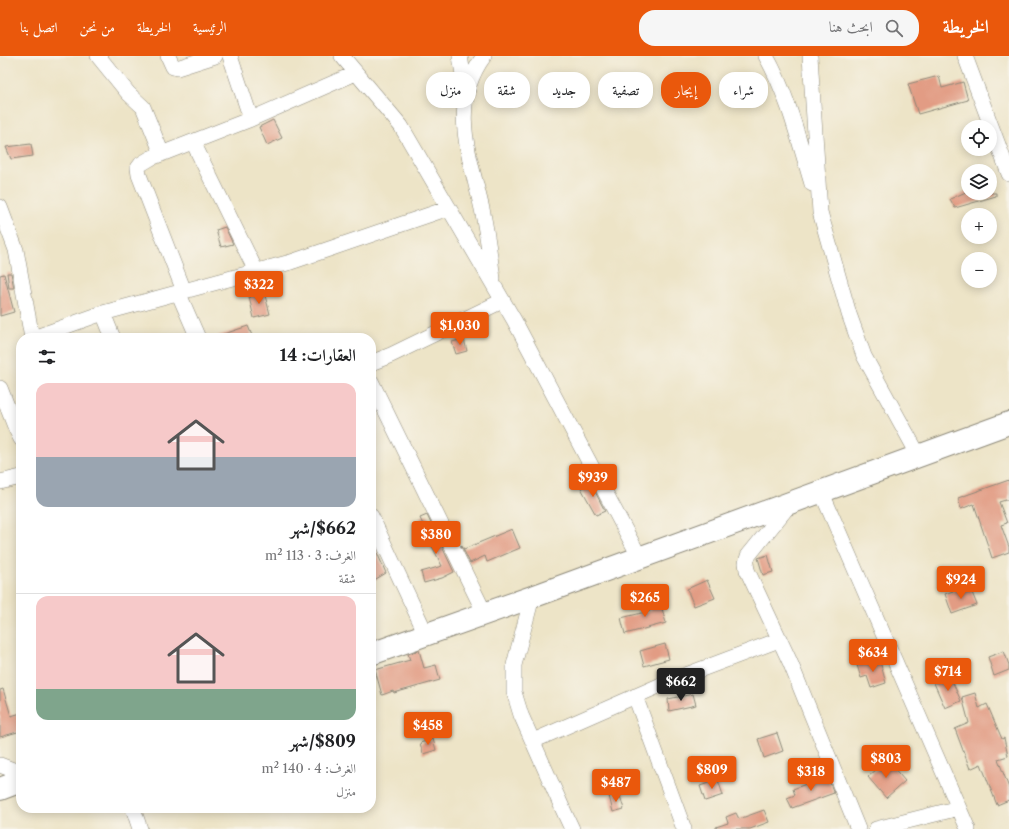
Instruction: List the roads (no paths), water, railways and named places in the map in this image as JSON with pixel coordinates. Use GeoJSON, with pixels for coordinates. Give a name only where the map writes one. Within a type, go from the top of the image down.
{"type":"FeatureCollection","features":[{"type":"Feature","properties":{"kind":"street"},"geometry":{"type":"LineString","coordinates":[[98,56],[128,93],[143,107],[162,154]]}},
{"type":"Feature","properties":{"kind":"street"},"geometry":{"type":"LineString","coordinates":[[168,56],[173,67],[177,68],[215,56]]}},
{"type":"Feature","properties":{"kind":"street"},"geometry":{"type":"LineString","coordinates":[[230,56],[251,118]]}},
{"type":"Feature","properties":{"kind":"street"},"geometry":{"type":"LineString","coordinates":[[342,56],[401,126],[495,288],[640,558]]}},
{"type":"Feature","properties":{"kind":"street"},"geometry":{"type":"LineString","coordinates":[[460,56],[463,72]]}},
{"type":"Feature","properties":{"kind":"street"},"geometry":{"type":"LineString","coordinates":[[475,72],[479,62],[484,56]]}},
{"type":"Feature","properties":{"kind":"street"},"geometry":{"type":"LineString","coordinates":[[766,56],[772,67],[793,122],[849,314],[864,356],[919,456]]}},
{"type":"Feature","properties":{"kind":"street"},"geometry":{"type":"LineString","coordinates":[[810,56],[820,212]]}},
{"type":"Feature","properties":{"kind":"street"},"geometry":{"type":"LineString","coordinates":[[965,56],[1009,174]]}},
{"type":"Feature","properties":{"kind":"street"},"geometry":{"type":"LineString","coordinates":[[196,333],[139,175],[138,168],[141,164],[162,154],[356,73]]}},
{"type":"Feature","properties":{"kind":"street"},"geometry":{"type":"LineString","coordinates":[[464,108],[463,120],[465,134],[482,210],[495,288]]}},
{"type":"Feature","properties":{"kind":"street"},"geometry":{"type":"LineString","coordinates":[[193,142],[256,272]]}},
{"type":"Feature","properties":{"kind":"street"},"geometry":{"type":"LineString","coordinates":[[46,333],[103,313],[291,262],[449,208]]}},
{"type":"Feature","properties":{"kind":"street"},"geometry":{"type":"LineString","coordinates":[[1,211],[16,250],[31,333]]}},
{"type":"Feature","properties":{"kind":"street"},"geometry":{"type":"LineString","coordinates":[[376,361],[502,301]]}},
{"type":"Feature","properties":{"kind":"street"},"geometry":{"type":"LineString","coordinates":[[103,313],[111,333]]}},
{"type":"Feature","properties":{"kind":"street"},"geometry":{"type":"LineString","coordinates":[[0,388],[16,429]]}},
{"type":"Feature","properties":{"kind":"street"},"geometry":{"type":"LineString","coordinates":[[376,392],[485,614]]}},
{"type":"Feature","properties":{"kind":"street"},"geometry":{"type":"LineString","coordinates":[[376,652],[640,558],[791,501],[1009,423]]}},
{"type":"Feature","properties":{"kind":"street"},"geometry":{"type":"LineString","coordinates":[[0,482],[16,478]]}},
{"type":"Feature","properties":{"kind":"street"},"geometry":{"type":"LineString","coordinates":[[820,491],[968,829]]}},
{"type":"Feature","properties":{"kind":"street"},"geometry":{"type":"LineString","coordinates":[[791,501],[748,556],[746,570],[790,662],[858,829]]}},
{"type":"Feature","properties":{"kind":"street"},"geometry":{"type":"LineString","coordinates":[[376,527],[426,634]]}},
{"type":"Feature","properties":{"kind":"street"},"geometry":{"type":"LineString","coordinates":[[532,597],[514,665],[514,692],[533,741],[572,829]]}},
{"type":"Feature","properties":{"kind":"street"},"geometry":{"type":"LineString","coordinates":[[533,741],[670,681],[779,640]]}},
{"type":"Feature","properties":{"kind":"street"},"geometry":{"type":"LineString","coordinates":[[635,696],[684,829]]}},
{"type":"Feature","properties":{"kind":"street"},"geometry":{"type":"LineString","coordinates":[[0,765],[16,771]]}},
{"type":"Feature","properties":{"kind":"street"},"geometry":{"type":"LineString","coordinates":[[0,789],[16,783]]}},
{"type":"Feature","properties":{"kind":"street"},"geometry":{"type":"LineString","coordinates":[[876,829],[959,808]]}},
{"type":"Feature","properties":{"kind":"street"},"geometry":{"type":"LineString","coordinates":[[134,813],[140,829]]}}]}
